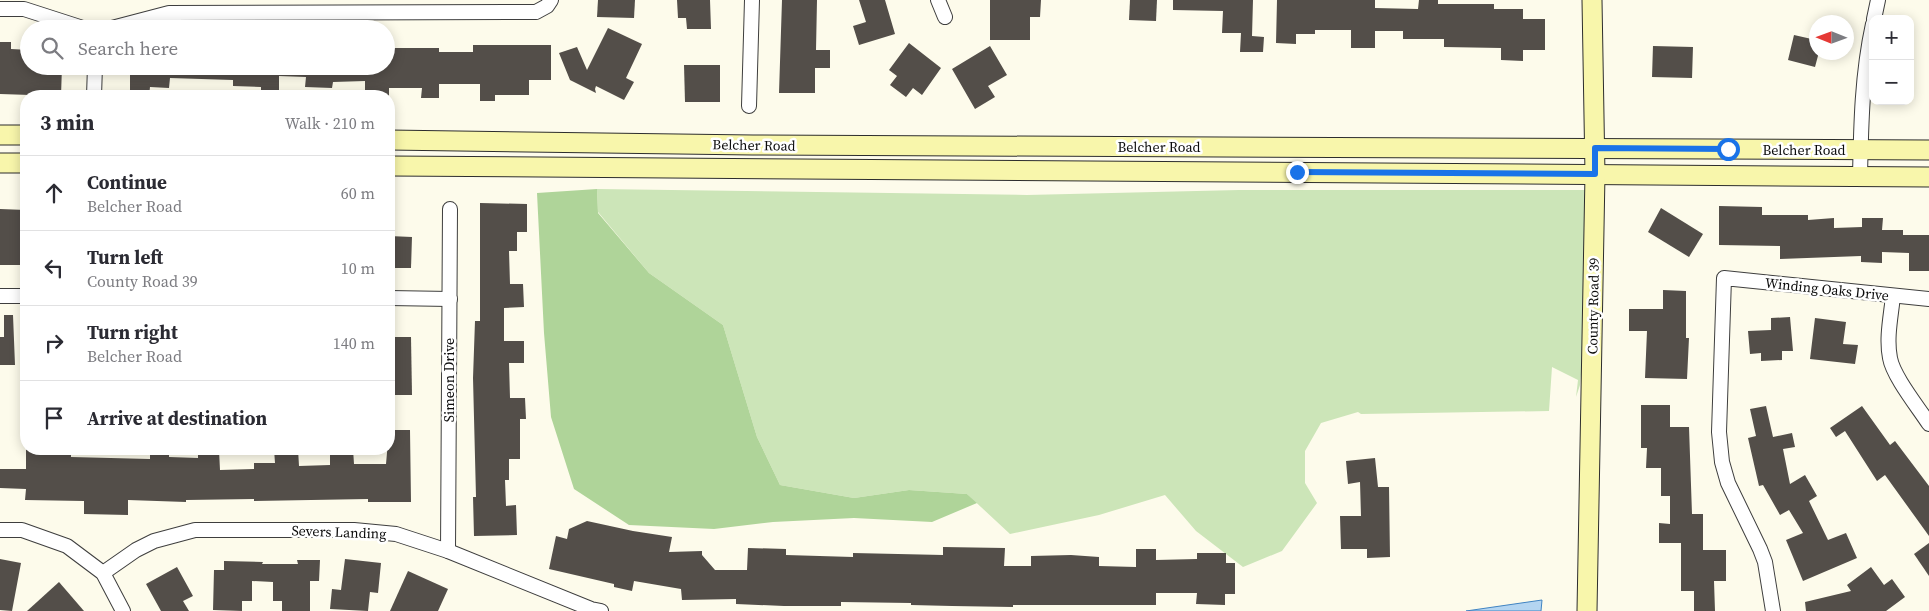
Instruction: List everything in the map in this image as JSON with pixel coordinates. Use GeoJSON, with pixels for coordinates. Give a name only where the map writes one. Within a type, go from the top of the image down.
{"type":"FeatureCollection","features":[{"type":"Feature","properties":{"kind":"main road","name":"County Road 39"},"geometry":{"type":"LineString","coordinates":[[1587,611],[1595,174],[1592,0]]}},
{"type":"Feature","properties":{"kind":"main road"},"geometry":{"type":"LineString","coordinates":[[0,135],[20,135]]}},
{"type":"Feature","properties":{"kind":"main road","name":"Belcher Road"},"geometry":{"type":"LineString","coordinates":[[395,140],[753,145],[1929,150]]}},
{"type":"Feature","properties":{"kind":"main road"},"geometry":{"type":"LineString","coordinates":[[0,163],[20,163]]}},
{"type":"Feature","properties":{"kind":"main road","name":"Belcher Road"},"geometry":{"type":"LineString","coordinates":[[395,166],[1929,177]]}},
{"type":"Feature","properties":{"kind":"street"},"geometry":{"type":"LineString","coordinates":[[142,20],[169,13],[536,12],[547,6],[551,0]]}},
{"type":"Feature","properties":{"kind":"street"},"geometry":{"type":"LineString","coordinates":[[749,106],[752,0]]}},
{"type":"Feature","properties":{"kind":"street"},"geometry":{"type":"LineString","coordinates":[[938,0],[945,17]]}},
{"type":"Feature","properties":{"kind":"street"},"geometry":{"type":"LineString","coordinates":[[1875,15],[1878,0]]}},
{"type":"Feature","properties":{"kind":"street"},"geometry":{"type":"LineString","coordinates":[[0,9],[24,9],[58,20]]}},
{"type":"Feature","properties":{"kind":"street"},"geometry":{"type":"LineString","coordinates":[[1860,177],[1862,108],[1869,43]]}},
{"type":"Feature","properties":{"kind":"street"},"geometry":{"type":"LineString","coordinates":[[94,90],[95,75]]}},
{"type":"Feature","properties":{"kind":"street","name":"Simeon Drive"},"geometry":{"type":"LineString","coordinates":[[448,551],[450,209]]}},
{"type":"Feature","properties":{"kind":"street","name":"Winding Oaks Drive"},"geometry":{"type":"LineString","coordinates":[[1773,611],[1760,549],[1728,482],[1722,462],[1719,432],[1724,278],[1929,299]]}},
{"type":"Feature","properties":{"kind":"street"},"geometry":{"type":"LineString","coordinates":[[0,296],[20,296]]}},
{"type":"Feature","properties":{"kind":"street"},"geometry":{"type":"LineString","coordinates":[[1893,296],[1889,343],[1890,359],[1895,372],[1929,424]]}},
{"type":"Feature","properties":{"kind":"street"},"geometry":{"type":"LineString","coordinates":[[395,298],[450,299]]}},
{"type":"Feature","properties":{"kind":"street"},"geometry":{"type":"LineString","coordinates":[[0,530],[22,530],[66,546],[104,573],[123,611]]}},
{"type":"Feature","properties":{"kind":"street","name":"Severs Landing"},"geometry":{"type":"LineString","coordinates":[[104,573],[136,550],[154,541],[195,530],[354,530],[396,534],[448,551],[591,609],[601,611]]}},
{"type":"Feature","properties":{"kind":"green space"},"geometry":{"type":"Polygon","coordinates":[[[597,189],[1027,195],[1239,190],[1587,190],[1584,341],[1580,385],[1576,397],[1578,380],[1552,367],[1549,411],[1361,414],[1358,412],[1321,423],[1305,451],[1305,483],[1317,503],[1282,551],[1243,567],[1196,531],[1165,495],[1099,515],[1010,534],[967,494],[909,490],[854,498],[780,485],[757,437],[723,325],[649,273],[598,212],[597,189]]]}},
{"type":"Feature","properties":{"kind":"green space"},"geometry":{"type":"Polygon","coordinates":[[[597,189],[598,213],[649,273],[723,325],[757,437],[780,485],[854,498],[909,490],[967,494],[977,503],[932,522],[854,518],[773,522],[714,529],[629,525],[574,489],[551,417],[544,333],[537,193],[597,189]]]}},
{"type":"Feature","properties":{"kind":"water"},"geometry":{"type":"Polygon","coordinates":[[[1542,600],[1541,611],[1466,611],[1542,600]]]}},
{"type":"Feature","properties":{"kind":"building"},"geometry":{"type":"Polygon","coordinates":[[[598,0],[635,0],[634,18],[597,17],[598,0]]]}},
{"type":"Feature","properties":{"kind":"building"},"geometry":{"type":"Polygon","coordinates":[[[677,0],[710,0],[711,29],[687,29],[686,18],[678,18],[677,0]]]}},
{"type":"Feature","properties":{"kind":"building"},"geometry":{"type":"Polygon","coordinates":[[[782,0],[817,0],[816,50],[830,50],[830,68],[815,68],[815,93],[779,93],[782,0]]]}},
{"type":"Feature","properties":{"kind":"building"},"geometry":{"type":"Polygon","coordinates":[[[859,0],[885,0],[895,34],[859,45],[853,26],[866,22],[859,0]]]}},
{"type":"Feature","properties":{"kind":"building"},"geometry":{"type":"Polygon","coordinates":[[[990,0],[1041,0],[1040,17],[1030,17],[1030,40],[990,40],[990,0]]]}},
{"type":"Feature","properties":{"kind":"building"},"geometry":{"type":"Polygon","coordinates":[[[1130,0],[1157,0],[1156,21],[1129,20],[1130,0]]]}},
{"type":"Feature","properties":{"kind":"building"},"geometry":{"type":"Polygon","coordinates":[[[1173,0],[1253,0],[1252,36],[1264,37],[1263,52],[1240,52],[1241,33],[1222,33],[1223,11],[1173,10],[1173,0]]]}},
{"type":"Feature","properties":{"kind":"building"},"geometry":{"type":"Polygon","coordinates":[[[1277,0],[1375,0],[1375,8],[1418,9],[1419,0],[1438,0],[1438,4],[1494,4],[1494,9],[1523,9],[1523,19],[1545,19],[1545,50],[1523,50],[1523,61],[1501,60],[1501,48],[1444,47],[1444,39],[1403,39],[1403,31],[1375,31],[1375,48],[1351,48],[1351,30],[1315,30],[1315,34],[1296,34],[1296,44],[1276,43],[1277,0]]]}},
{"type":"Feature","properties":{"kind":"building"},"geometry":{"type":"Polygon","coordinates":[[[608,28],[642,44],[626,78],[634,82],[624,100],[596,86],[596,93],[570,80],[559,53],[577,47],[587,70],[608,28]]]}},
{"type":"Feature","properties":{"kind":"building"},"geometry":{"type":"Polygon","coordinates":[[[1794,35],[1809,38],[1809,60],[1817,60],[1815,67],[1788,60],[1794,35]]]}},
{"type":"Feature","properties":{"kind":"building"},"geometry":{"type":"Polygon","coordinates":[[[0,42],[11,42],[11,49],[20,50],[20,75],[62,75],[61,90],[20,90],[20,95],[0,94],[0,42]]]}},
{"type":"Feature","properties":{"kind":"building"},"geometry":{"type":"Polygon","coordinates":[[[909,43],[941,68],[922,95],[913,88],[906,97],[890,85],[897,76],[889,70],[909,43]]]}},
{"type":"Feature","properties":{"kind":"building"},"geometry":{"type":"Polygon","coordinates":[[[473,45],[551,45],[551,80],[529,80],[529,95],[495,95],[495,101],[480,101],[480,84],[439,84],[439,98],[421,98],[422,88],[365,90],[365,81],[333,82],[332,88],[305,87],[306,77],[279,76],[279,90],[261,90],[261,87],[233,86],[233,80],[170,78],[169,88],[150,87],[150,90],[130,90],[130,75],[395,75],[395,48],[439,48],[439,52],[473,52],[473,45]]]}},
{"type":"Feature","properties":{"kind":"building"},"geometry":{"type":"Polygon","coordinates":[[[990,46],[1007,75],[988,86],[995,97],[975,109],[952,69],[990,46]]]}},
{"type":"Feature","properties":{"kind":"building"},"geometry":{"type":"Polygon","coordinates":[[[1653,46],[1693,47],[1692,78],[1652,77],[1653,46]]]}},
{"type":"Feature","properties":{"kind":"building"},"geometry":{"type":"Polygon","coordinates":[[[684,65],[720,65],[720,102],[685,102],[684,65]]]}},
{"type":"Feature","properties":{"kind":"building"},"geometry":{"type":"Polygon","coordinates":[[[480,203],[527,204],[527,232],[517,232],[517,251],[509,251],[510,284],[523,284],[524,307],[504,308],[504,341],[524,341],[524,363],[509,363],[510,398],[525,398],[526,419],[520,419],[520,459],[509,459],[509,480],[505,480],[506,506],[516,505],[517,535],[474,536],[473,497],[476,497],[473,378],[475,321],[480,321],[480,203]]]}},
{"type":"Feature","properties":{"kind":"building"},"geometry":{"type":"Polygon","coordinates":[[[1719,206],[1762,207],[1762,215],[1808,215],[1808,220],[1834,218],[1834,228],[1862,227],[1862,218],[1883,218],[1882,230],[1903,230],[1903,235],[1929,235],[1929,271],[1909,271],[1909,253],[1882,252],[1882,263],[1861,262],[1861,256],[1780,259],[1780,246],[1719,245],[1719,206]]]}},
{"type":"Feature","properties":{"kind":"building"},"geometry":{"type":"Polygon","coordinates":[[[1661,208],[1703,234],[1689,257],[1648,232],[1661,208]]]}},
{"type":"Feature","properties":{"kind":"building"},"geometry":{"type":"Polygon","coordinates":[[[0,209],[20,210],[20,265],[0,265],[0,209]]]}},
{"type":"Feature","properties":{"kind":"building"},"geometry":{"type":"Polygon","coordinates":[[[395,236],[412,237],[411,268],[395,268],[395,236]]]}},
{"type":"Feature","properties":{"kind":"building"},"geometry":{"type":"Polygon","coordinates":[[[1663,290],[1686,291],[1686,338],[1689,338],[1687,379],[1645,378],[1647,331],[1629,331],[1629,309],[1663,309],[1663,290]]]}},
{"type":"Feature","properties":{"kind":"building"},"geometry":{"type":"Polygon","coordinates":[[[4,315],[13,315],[15,365],[0,365],[0,337],[4,337],[4,315]]]}},
{"type":"Feature","properties":{"kind":"building"},"geometry":{"type":"Polygon","coordinates":[[[1790,317],[1793,351],[1782,351],[1782,360],[1761,361],[1761,353],[1750,354],[1748,331],[1771,330],[1771,318],[1790,317]]]}},
{"type":"Feature","properties":{"kind":"building"},"geometry":{"type":"Polygon","coordinates":[[[1815,318],[1846,322],[1843,344],[1858,345],[1855,364],[1810,359],[1815,318]]]}},
{"type":"Feature","properties":{"kind":"building"},"geometry":{"type":"Polygon","coordinates":[[[395,337],[411,337],[412,395],[395,395],[395,337]]]}},
{"type":"Feature","properties":{"kind":"building"},"geometry":{"type":"Polygon","coordinates":[[[1641,405],[1670,405],[1670,427],[1689,427],[1692,514],[1703,514],[1703,550],[1726,550],[1726,581],[1714,581],[1715,611],[1694,611],[1694,591],[1681,591],[1681,543],[1659,543],[1659,523],[1670,524],[1670,496],[1661,496],[1661,468],[1646,468],[1647,448],[1641,448],[1641,405]]]}},
{"type":"Feature","properties":{"kind":"building"},"geometry":{"type":"Polygon","coordinates":[[[1766,406],[1773,437],[1792,433],[1795,447],[1783,449],[1790,484],[1805,475],[1817,496],[1809,501],[1828,540],[1846,533],[1857,558],[1803,581],[1786,540],[1803,533],[1789,510],[1780,515],[1763,485],[1759,486],[1748,438],[1756,436],[1750,409],[1766,406]]]}},
{"type":"Feature","properties":{"kind":"building"},"geometry":{"type":"Polygon","coordinates":[[[1862,406],[1890,445],[1895,441],[1929,486],[1929,536],[1885,475],[1877,481],[1845,431],[1836,437],[1830,428],[1862,406]]]}},
{"type":"Feature","properties":{"kind":"building"},"geometry":{"type":"Polygon","coordinates":[[[395,430],[410,430],[411,502],[368,502],[368,499],[186,500],[186,502],[128,500],[128,515],[84,514],[84,501],[25,500],[26,489],[0,488],[0,469],[26,469],[26,455],[150,459],[150,455],[198,458],[198,455],[219,455],[220,470],[254,469],[254,463],[275,463],[274,455],[298,455],[299,466],[330,465],[330,455],[353,455],[354,464],[386,464],[387,455],[395,455],[395,430]]]}},
{"type":"Feature","properties":{"kind":"building"},"geometry":{"type":"Polygon","coordinates":[[[1375,458],[1378,487],[1389,487],[1390,557],[1367,558],[1367,549],[1341,549],[1340,516],[1361,516],[1360,482],[1348,484],[1346,461],[1375,458]]]}},
{"type":"Feature","properties":{"kind":"building"},"geometry":{"type":"Polygon","coordinates":[[[587,521],[672,537],[669,552],[702,551],[702,555],[715,570],[747,570],[748,548],[786,549],[786,555],[853,557],[853,553],[943,555],[943,547],[1005,548],[1004,566],[1031,566],[1031,556],[1071,555],[1099,557],[1099,566],[1136,567],[1136,549],[1156,549],[1156,560],[1197,559],[1197,553],[1226,553],[1226,563],[1235,563],[1235,594],[1225,594],[1225,605],[1196,604],[1197,593],[1156,593],[1156,605],[1013,605],[1013,607],[841,602],[841,606],[784,606],[736,604],[736,599],[682,600],[681,589],[634,581],[632,591],[614,587],[614,584],[549,569],[556,536],[567,539],[569,529],[587,521]]]}},
{"type":"Feature","properties":{"kind":"building"},"geometry":{"type":"Polygon","coordinates":[[[1929,543],[1929,576],[1914,554],[1929,543]]]}},
{"type":"Feature","properties":{"kind":"building"},"geometry":{"type":"Polygon","coordinates":[[[0,559],[21,563],[12,611],[0,610],[0,559]]]}},
{"type":"Feature","properties":{"kind":"building"},"geometry":{"type":"Polygon","coordinates":[[[345,559],[381,563],[378,593],[370,592],[368,611],[330,609],[332,589],[341,590],[345,559]]]}},
{"type":"Feature","properties":{"kind":"building"},"geometry":{"type":"Polygon","coordinates":[[[297,560],[320,560],[319,581],[310,581],[310,611],[282,611],[282,601],[273,601],[273,582],[252,581],[252,601],[242,601],[242,611],[213,610],[214,570],[224,570],[224,561],[298,564],[297,560]]]}},
{"type":"Feature","properties":{"kind":"building"},"geometry":{"type":"Polygon","coordinates":[[[177,567],[193,596],[183,601],[189,611],[161,611],[146,584],[177,567]]]}},
{"type":"Feature","properties":{"kind":"building"},"geometry":{"type":"Polygon","coordinates":[[[1871,567],[1884,585],[1892,579],[1905,597],[1886,611],[1806,611],[1805,602],[1851,591],[1847,585],[1871,567]]]}},
{"type":"Feature","properties":{"kind":"building"},"geometry":{"type":"Polygon","coordinates":[[[408,571],[448,589],[438,611],[390,611],[408,571]]]}},
{"type":"Feature","properties":{"kind":"building"},"geometry":{"type":"Polygon","coordinates":[[[59,582],[84,611],[27,611],[59,582]]]}},
{"type":"Feature","properties":{"kind":"route"},"geometry":{"type":"LineString","coordinates":[[1297,172],[1595,174],[1595,148],[1728,149]]}}]}
